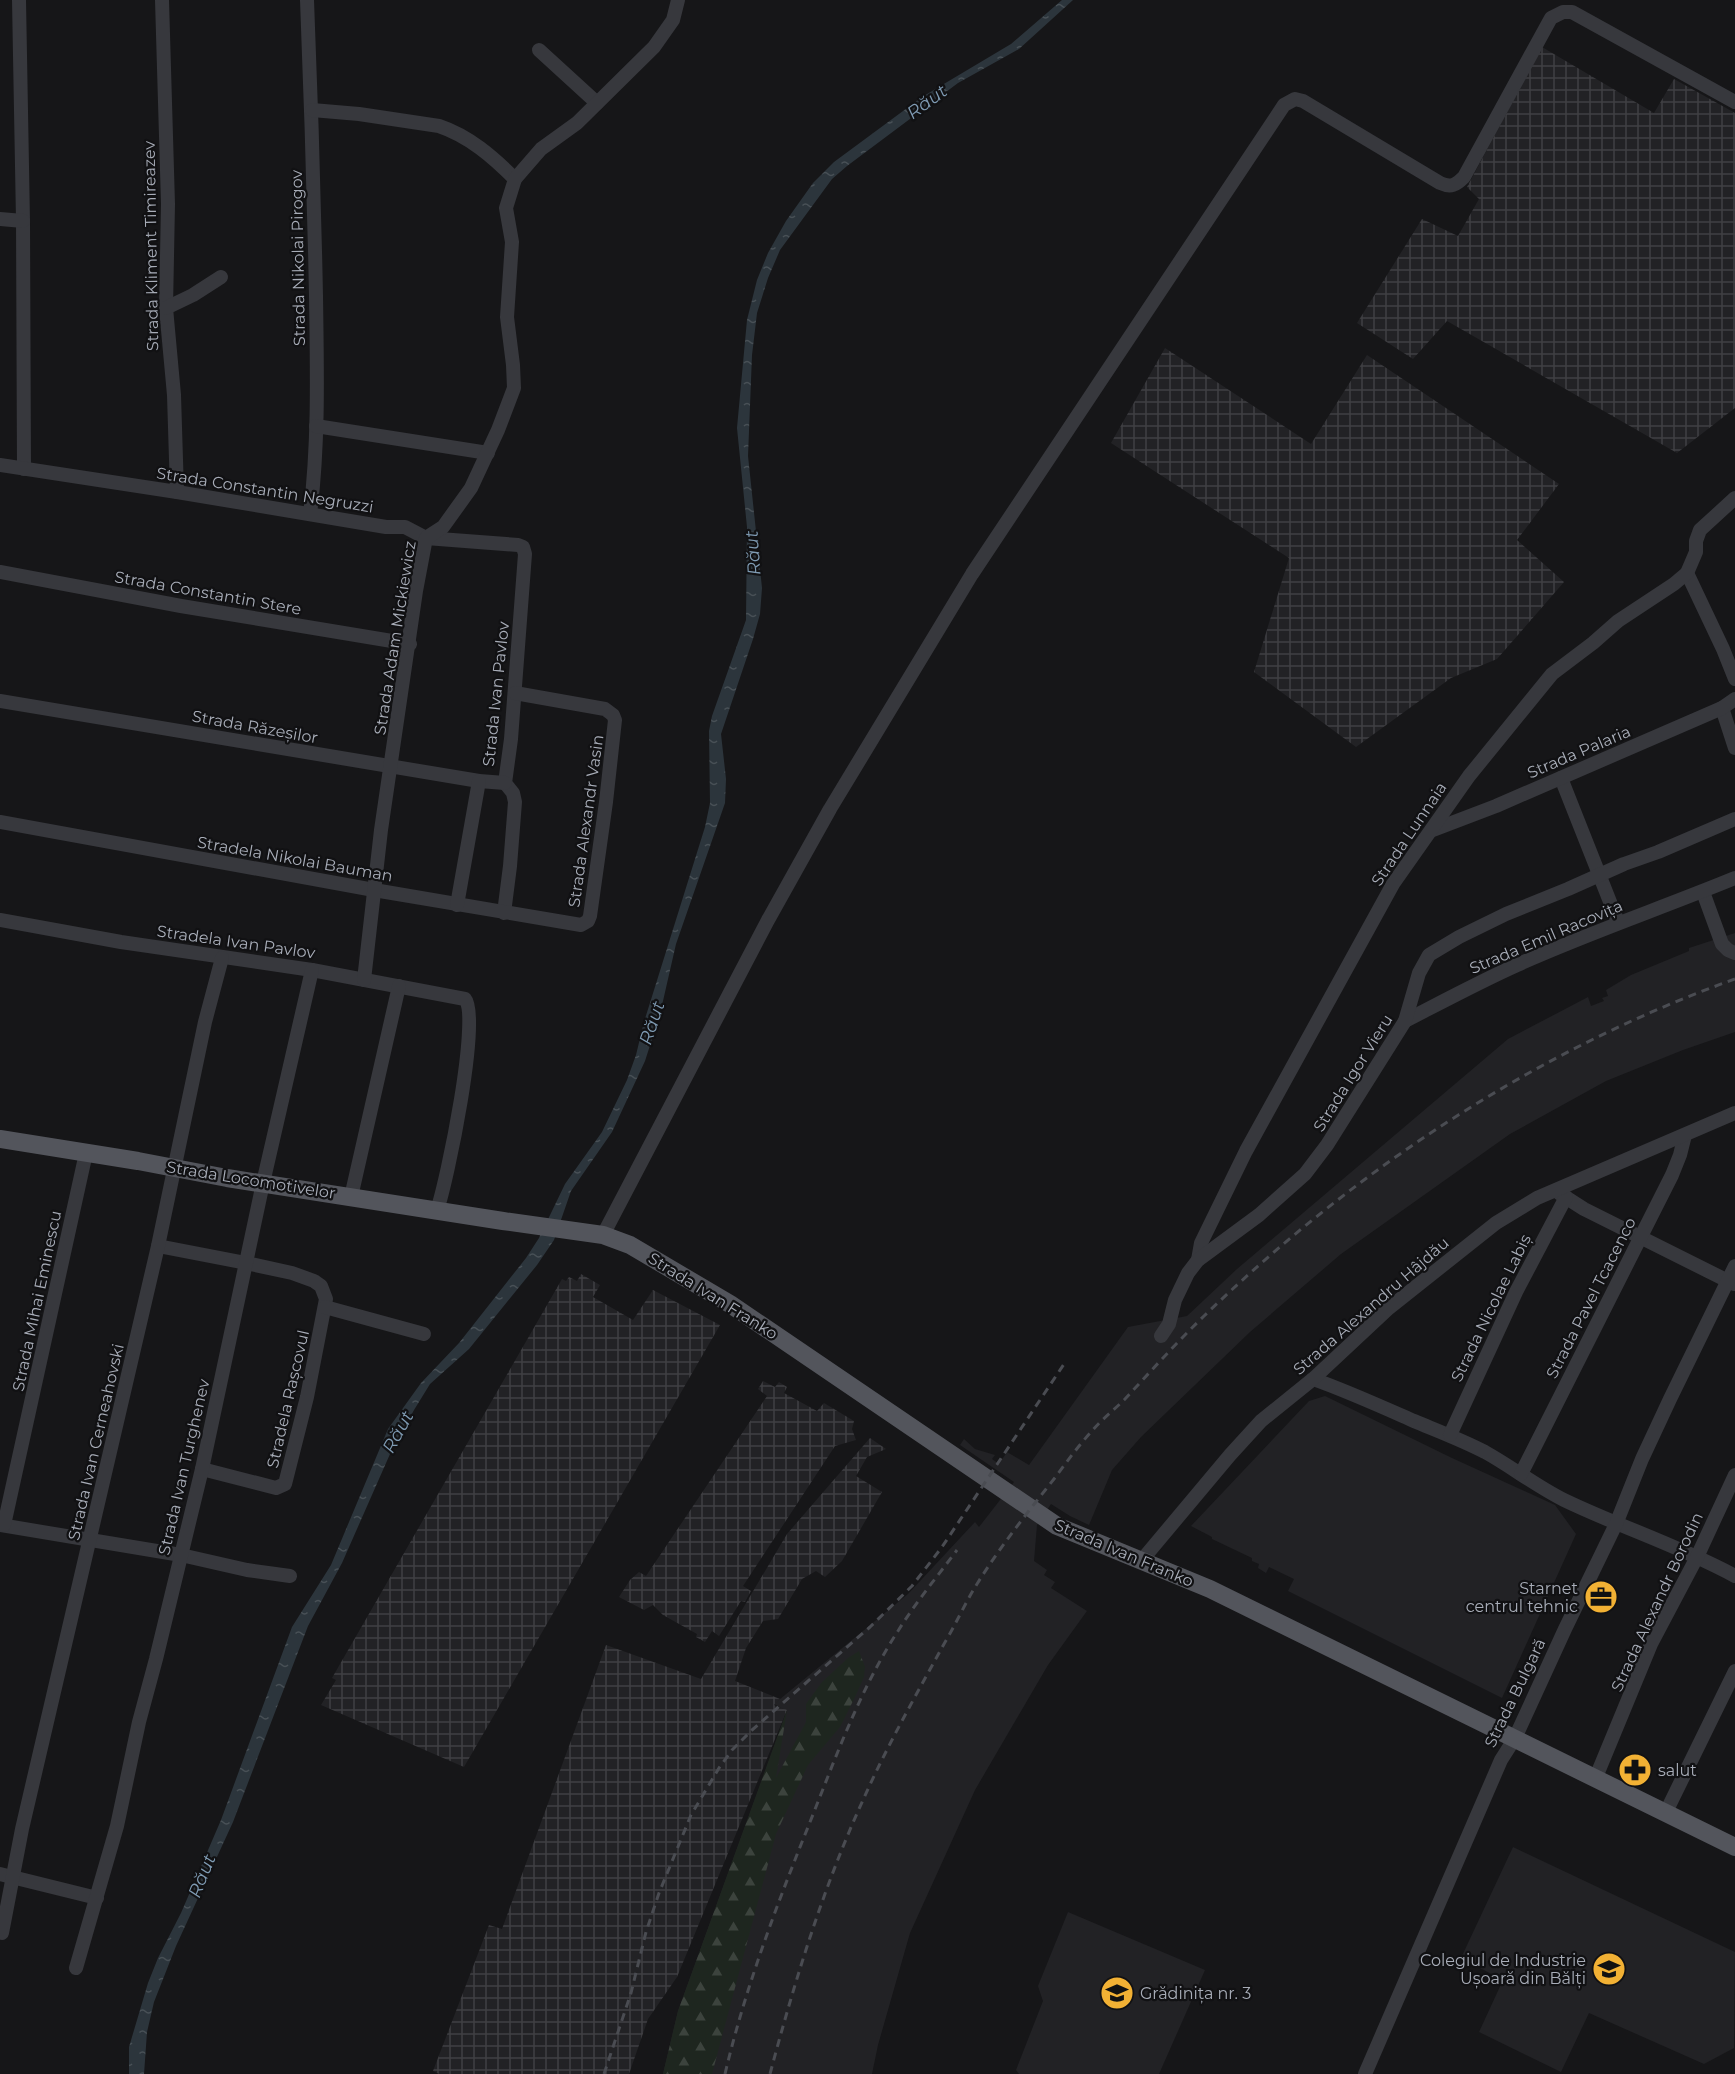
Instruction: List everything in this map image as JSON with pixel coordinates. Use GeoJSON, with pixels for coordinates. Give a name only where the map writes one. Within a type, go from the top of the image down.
{"type":"FeatureCollection","features":[{"type":"Feature","properties":{"kind":"main road","name":"Strada Locomotivelor"},"geometry":{"type":"LineString","coordinates":[[0,1142],[86,1153],[502,1221]]}},
{"type":"Feature","properties":{"kind":"main road","name":"Strada Ivan Franko"},"geometry":{"type":"LineString","coordinates":[[502,1221],[603,1235],[630,1245],[730,1304],[1057,1526],[1209,1589],[1735,1847]]}},
{"type":"Feature","properties":{"kind":"street","name":"Strada Kliment Timireazev"},"geometry":{"type":"LineString","coordinates":[[162,0],[168,204],[166,308],[174,395],[177,492]]}},
{"type":"Feature","properties":{"kind":"street","name":"Strada Nikolai Pirogov"},"geometry":{"type":"LineString","coordinates":[[307,0],[312,110],[317,357],[316,426],[310,514]]}},
{"type":"Feature","properties":{"kind":"street","name":"Strada Adam Mickiewicz"},"geometry":{"type":"LineString","coordinates":[[364,980],[391,767],[426,538],[437,533],[471,488],[514,388],[507,317],[512,242],[506,208],[515,179],[541,149],[577,123],[661,39],[673,20],[678,0]]}},
{"type":"Feature","properties":{"kind":"street"},"geometry":{"type":"LineString","coordinates":[[18,2],[23,221],[24,469]]}},
{"type":"Feature","properties":{"kind":"street"},"geometry":{"type":"LineString","coordinates":[[603,1235],[762,930],[830,809],[972,574],[1284,105],[1295,99],[1303,101],[1440,183],[1453,186],[1464,177],[1551,18],[1563,12],[1572,12],[1735,102]]}},
{"type":"Feature","properties":{"kind":"street"},"geometry":{"type":"LineString","coordinates":[[539,50],[597,103]]}},
{"type":"Feature","properties":{"kind":"street"},"geometry":{"type":"LineString","coordinates":[[312,110],[359,114],[439,126],[451,130],[473,143],[515,179]]}},
{"type":"Feature","properties":{"kind":"street"},"geometry":{"type":"LineString","coordinates":[[0,219],[23,221]]}},
{"type":"Feature","properties":{"kind":"street"},"geometry":{"type":"LineString","coordinates":[[166,308],[193,296],[221,277]]}},
{"type":"Feature","properties":{"kind":"street"},"geometry":{"type":"LineString","coordinates":[[316,426],[488,453]]}},
{"type":"Feature","properties":{"kind":"street","name":"Strada Constantin Negruzzi"},"geometry":{"type":"LineString","coordinates":[[0,465],[386,527],[405,527],[426,538],[523,547]]}},
{"type":"Feature","properties":{"kind":"street"},"geometry":{"type":"LineString","coordinates":[[1735,498],[1700,530],[1696,541],[1696,552],[1687,573],[1729,647],[1735,680]]}},
{"type":"Feature","properties":{"kind":"street","name":"Strada Ivan Pavlov"},"geometry":{"type":"LineString","coordinates":[[504,913],[515,802],[513,793],[505,783],[515,693],[525,555],[523,547]]}},
{"type":"Feature","properties":{"kind":"street","name":"Strada Constantin Stere"},"geometry":{"type":"LineString","coordinates":[[0,572],[181,606],[410,644]]}},
{"type":"Feature","properties":{"kind":"street","name":"Strada Lunnaia"},"geometry":{"type":"LineString","coordinates":[[1198,1260],[1201,1244],[1246,1151],[1393,884],[1469,776],[1552,674],[1618,621],[1687,573]]}},
{"type":"Feature","properties":{"kind":"street","name":"Strada Alexandr Vasin"},"geometry":{"type":"LineString","coordinates":[[515,693],[605,709],[613,715],[615,720],[590,916],[585,924]]}},
{"type":"Feature","properties":{"kind":"street","name":"Strada Palaria"},"geometry":{"type":"LineString","coordinates":[[1432,830],[1561,778],[1722,708],[1735,699]]}},
{"type":"Feature","properties":{"kind":"street","name":"Strada Răzeșilor"},"geometry":{"type":"LineString","coordinates":[[0,701],[391,767],[505,783]]}},
{"type":"Feature","properties":{"kind":"street"},"geometry":{"type":"LineString","coordinates":[[1722,708],[1735,748]]}},
{"type":"Feature","properties":{"kind":"street"},"geometry":{"type":"LineString","coordinates":[[1561,778],[1618,922]]}},
{"type":"Feature","properties":{"kind":"street","name":"Strada Ivan Pavlov"},"geometry":{"type":"LineString","coordinates":[[457,905],[479,781]]}},
{"type":"Feature","properties":{"kind":"street","name":"Strada Igor Vieru"},"geometry":{"type":"LineString","coordinates":[[1161,1336],[1169,1324],[1175,1300],[1188,1273],[1198,1260],[1259,1215],[1305,1174],[1333,1137],[1406,1021],[1419,972],[1429,955],[1506,914],[1735,819]]}},
{"type":"Feature","properties":{"kind":"street","name":"Stradela Nikolai Bauman"},"geometry":{"type":"LineString","coordinates":[[0,822],[457,905],[585,924]]}},
{"type":"Feature","properties":{"kind":"street","name":"Strada Emil Racovița"},"geometry":{"type":"LineString","coordinates":[[1406,1021],[1516,965],[1618,922],[1703,892],[1735,878]]}},
{"type":"Feature","properties":{"kind":"street"},"geometry":{"type":"LineString","coordinates":[[1703,892],[1722,944],[1735,953]]}},
{"type":"Feature","properties":{"kind":"street","name":"Stradela Ivan Pavlov"},"geometry":{"type":"LineString","coordinates":[[0,920],[121,942],[312,970],[467,1000],[469,1024],[463,1088],[444,1193],[438,1210]]}},
{"type":"Feature","properties":{"kind":"street","name":"Strada Ivan Cerneahovski"},"geometry":{"type":"LineString","coordinates":[[2,1933],[6,1876],[90,1540],[158,1246],[203,1032],[222,958]]}},
{"type":"Feature","properties":{"kind":"street","name":"Strada Ivan Turghenev"},"geometry":{"type":"LineString","coordinates":[[76,1968],[117,1826],[139,1722],[182,1555],[312,970]]}},
{"type":"Feature","properties":{"kind":"street"},"geometry":{"type":"LineString","coordinates":[[351,1197],[399,986]]}},
{"type":"Feature","properties":{"kind":"street","name":"Strada Alexandru Hâjdău"},"geometry":{"type":"LineString","coordinates":[[1142,1560],[1261,1421],[1312,1379],[1368,1326],[1465,1247],[1518,1209],[1560,1194],[1735,1113]]}},
{"type":"Feature","properties":{"kind":"street","name":"Strada Pavel Tcacenco"},"geometry":{"type":"LineString","coordinates":[[1521,1474],[1676,1167],[1685,1135]]}},
{"type":"Feature","properties":{"kind":"street","name":"Strada Mihai Eminescu"},"geometry":{"type":"LineString","coordinates":[[2,1525],[86,1153]]}},
{"type":"Feature","properties":{"kind":"street"},"geometry":{"type":"LineString","coordinates":[[1560,1194],[1584,1209],[1732,1282]]}},
{"type":"Feature","properties":{"kind":"street","name":"Strada Nicolae Labiș"},"geometry":{"type":"LineString","coordinates":[[1450,1435],[1560,1194]]}},
{"type":"Feature","properties":{"kind":"street"},"geometry":{"type":"LineString","coordinates":[[158,1246],[275,1269],[314,1281],[324,1292],[325,1307],[424,1334]]}},
{"type":"Feature","properties":{"kind":"street","name":"Strada Bulgară"},"geometry":{"type":"LineString","coordinates":[[1365,2074],[1486,1792],[1501,1760],[1515,1738],[1616,1524],[1642,1459],[1732,1282],[1735,1266]]}},
{"type":"Feature","properties":{"kind":"street","name":"Stradela Rașcovul"},"geometry":{"type":"LineString","coordinates":[[202,1468],[276,1488],[285,1484],[325,1307]]}},
{"type":"Feature","properties":{"kind":"street"},"geometry":{"type":"LineString","coordinates":[[1312,1379],[1358,1395],[1450,1435],[1486,1452],[1542,1489],[1735,1576]]}},
{"type":"Feature","properties":{"kind":"street","name":"Strada Alexandr Borodin"},"geometry":{"type":"LineString","coordinates":[[1596,1777],[1651,1644],[1697,1557],[1735,1476]]}},
{"type":"Feature","properties":{"kind":"street"},"geometry":{"type":"LineString","coordinates":[[2,1525],[182,1555],[237,1568],[290,1576]]}},
{"type":"Feature","properties":{"kind":"street"},"geometry":{"type":"LineString","coordinates":[[1666,1812],[1735,1671]]}},
{"type":"Feature","properties":{"kind":"street"},"geometry":{"type":"LineString","coordinates":[[6,1876],[97,1898]]}},
{"type":"Feature","properties":{"kind":"shaded area"},"geometry":{"type":"Polygon","coordinates":[[[1542,47],[1654,113],[1674,79],[1735,113],[1735,408],[1677,453],[1447,321],[1413,359],[1357,323],[1422,219],[1458,236],[1479,199],[1467,187],[1542,47]]]}},
{"type":"Feature","properties":{"kind":"shaded area"},"geometry":{"type":"Polygon","coordinates":[[[1165,348],[1311,444],[1367,355],[1559,484],[1517,540],[1564,582],[1497,659],[1451,678],[1356,747],[1254,672],[1289,558],[1111,443],[1165,348]]]}},
{"type":"Feature","properties":{"kind":"shaded area"},"geometry":{"type":"Polygon","coordinates":[[[1735,933],[1735,1032],[1606,1081],[1510,1134],[1341,1254],[1250,1332],[1141,1437],[1112,1470],[1089,1525],[1051,1504],[1037,1525],[1034,1561],[1047,1570],[1044,1575],[1055,1582],[1051,1588],[1087,1611],[1048,1665],[975,1790],[910,1933],[872,2074],[663,2074],[678,2011],[787,1711],[774,1704],[908,1594],[975,1522],[979,1527],[1014,1482],[960,1445],[964,1439],[975,1449],[995,1455],[992,1459],[999,1464],[1007,1452],[1029,1465],[1128,1327],[1187,1316],[1237,1269],[1508,1039],[1588,997],[1591,1006],[1604,1001],[1602,998],[1608,996],[1606,990],[1631,975],[1689,951],[1689,948],[1735,933]]]}},
{"type":"Feature","properties":{"kind":"shaded area"},"geometry":{"type":"Polygon","coordinates":[[[581,1274],[600,1285],[593,1297],[633,1320],[653,1290],[720,1325],[464,1767],[321,1705],[336,1680],[332,1678],[562,1279],[566,1281],[569,1277],[577,1281],[581,1274]]]}},
{"type":"Feature","properties":{"kind":"shaded area"},"geometry":{"type":"Polygon","coordinates":[[[763,1381],[775,1387],[779,1382],[787,1387],[784,1393],[817,1411],[824,1403],[854,1421],[852,1429],[856,1440],[835,1446],[743,1586],[751,1591],[745,1602],[741,1601],[719,1636],[712,1631],[705,1642],[696,1637],[697,1634],[663,1615],[653,1605],[644,1610],[619,1597],[630,1580],[639,1572],[646,1576],[767,1396],[758,1389],[763,1381]]]}},
{"type":"Feature","properties":{"kind":"shaded area"},"geometry":{"type":"Polygon","coordinates":[[[1325,1396],[1555,1505],[1576,1534],[1502,1698],[1288,1591],[1294,1579],[1269,1567],[1266,1573],[1258,1568],[1259,1564],[1252,1561],[1252,1558],[1191,1526],[1309,1401],[1325,1396]]]}},
{"type":"Feature","properties":{"kind":"shaded area"},"geometry":{"type":"Polygon","coordinates":[[[870,1438],[886,1449],[867,1457],[856,1476],[882,1492],[842,1561],[825,1577],[816,1571],[802,1579],[778,1619],[763,1621],[746,1648],[735,1681],[780,1699],[774,1705],[787,1710],[677,1977],[648,2019],[629,2074],[439,2074],[433,2071],[489,1925],[502,1929],[606,1645],[701,1679],[787,1534],[870,1438]]]}},
{"type":"Feature","properties":{"kind":"shaded area","name":"Colegiul de Industrie Ușoară din Bălți"},"geometry":{"type":"Polygon","coordinates":[[[1513,1847],[1735,1952],[1734,2048],[1704,2064],[1589,2013],[1561,2072],[1479,2032],[1503,1980],[1461,1958],[1513,1847]]]}},
{"type":"Feature","properties":{"kind":"shaded area","name":"Grădinița nr. 3"},"geometry":{"type":"Polygon","coordinates":[[[1068,1912],[1205,1970],[1159,2074],[1019,2074],[1016,2070],[1043,2001],[1038,1986],[1068,1912]]]}},
{"type":"Feature","properties":{"kind":"green space"},"geometry":{"type":"Polygon","coordinates":[[[859,1651],[865,1667],[864,1677],[855,1697],[840,1727],[808,1765],[776,1834],[712,2074],[663,2074],[678,2011],[787,1710],[776,1778],[806,1722],[806,1704],[822,1682],[859,1651]]]}},
{"type":"Feature","properties":{"kind":"water","name":"Răut"},"geometry":{"type":"Polygon","coordinates":[[[1062,0],[1073,0],[1019,49],[958,83],[832,179],[780,250],[757,313],[752,355],[748,456],[762,588],[760,614],[721,734],[726,779],[725,803],[676,944],[660,1014],[645,1061],[612,1132],[571,1191],[554,1240],[537,1265],[469,1349],[430,1384],[390,1454],[342,1563],[308,1626],[233,1822],[176,1946],[154,2002],[147,2032],[144,2074],[129,2074],[129,2047],[158,1958],[181,1913],[221,1820],[292,1627],[331,1565],[388,1429],[421,1383],[459,1343],[526,1258],[539,1238],[565,1184],[602,1132],[627,1080],[636,1055],[644,1022],[705,827],[710,803],[709,731],[712,716],[746,620],[747,527],[737,428],[747,320],[757,280],[768,253],[786,221],[813,183],[834,162],[922,97],[1011,44],[1062,0]]]}},
{"type":"Feature","properties":{"kind":"railway"},"geometry":{"type":"LineString","coordinates":[[770,2074],[789,2004],[835,1867],[882,1760],[977,1584],[1014,1530],[1100,1422],[1194,1326],[1262,1263],[1386,1164],[1452,1119],[1519,1078],[1589,1041],[1661,1008],[1735,979]]}},
{"type":"Feature","properties":{"kind":"railway"},"geometry":{"type":"LineString","coordinates":[[604,2074],[631,1993],[646,1932],[659,1893],[691,1815],[719,1768],[732,1750],[752,1730],[870,1627],[912,1586],[942,1547],[1064,1364]]}},
{"type":"Feature","properties":{"kind":"railway"},"geometry":{"type":"LineString","coordinates":[[725,2074],[750,1984],[770,1925],[835,1758],[858,1706],[883,1655],[898,1631],[957,1550]]}},
{"type":"Feature","properties":{"kind":"place","name":"Starnet centrul tehnic"},"geometry":{"type":"Point","coordinates":[1601,1597]}},
{"type":"Feature","properties":{"kind":"place","name":"salut"},"geometry":{"type":"Point","coordinates":[1635,1770]}},
{"type":"Feature","properties":{"kind":"place","name":"Colegiul de Industrie Ușoară din Bălți"},"geometry":{"type":"Point","coordinates":[1609,1969]}},
{"type":"Feature","properties":{"kind":"place","name":"Grădinița nr. 3"},"geometry":{"type":"Point","coordinates":[1117,1993]}}]}
